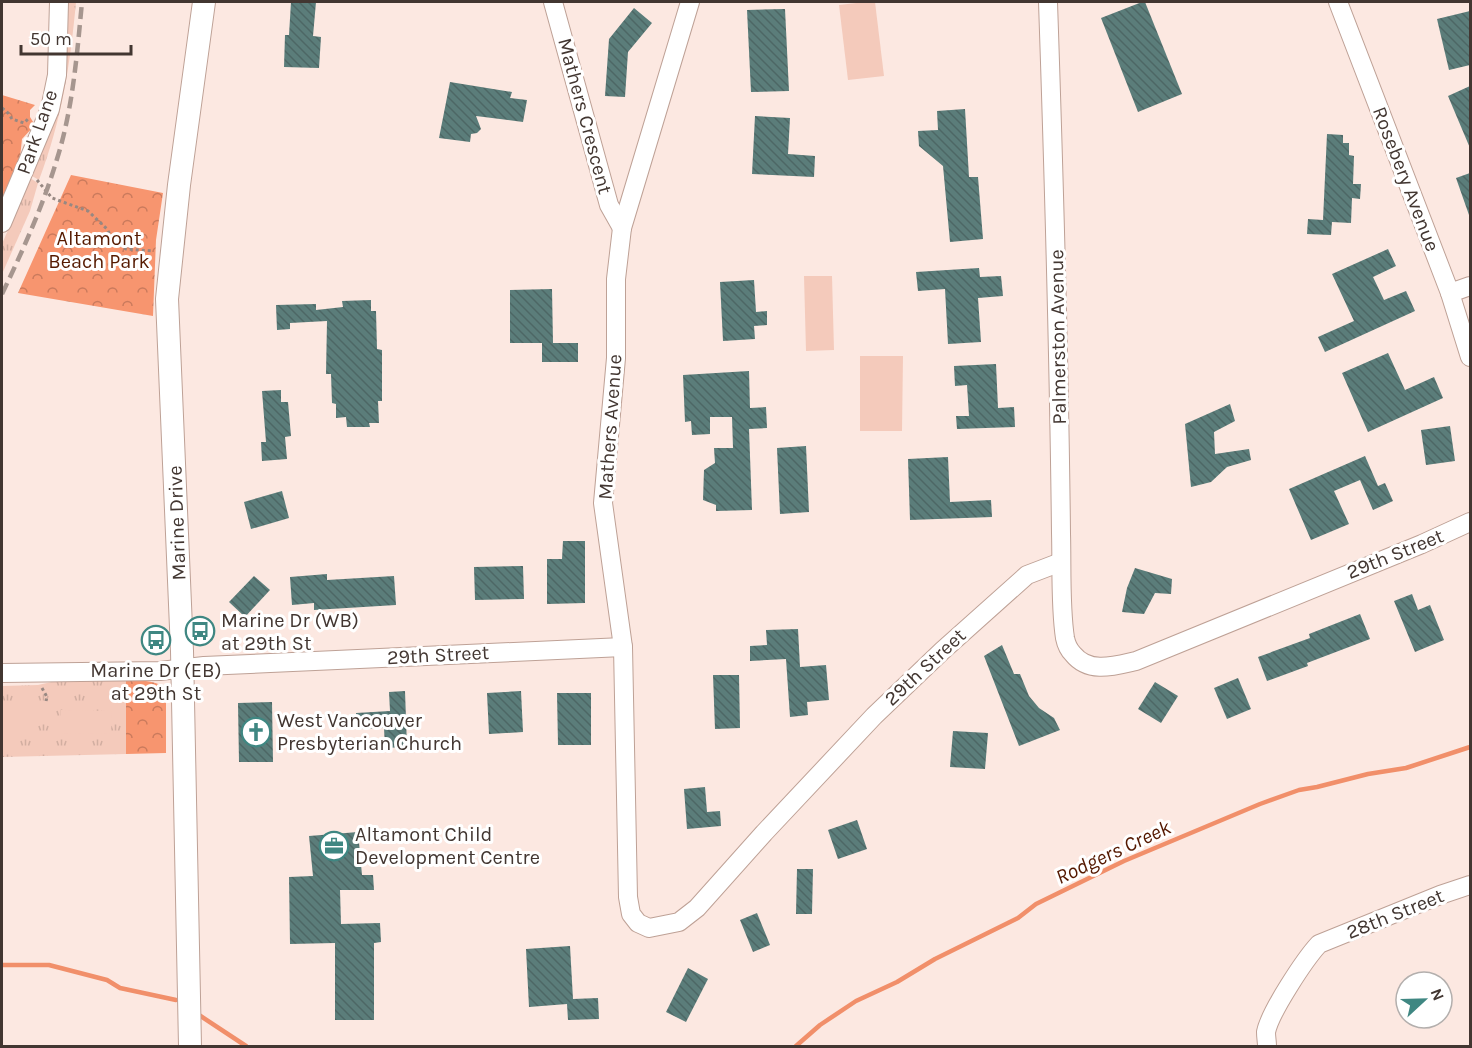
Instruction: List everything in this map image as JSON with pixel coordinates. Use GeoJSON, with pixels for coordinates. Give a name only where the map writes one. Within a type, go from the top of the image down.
{"type":"FeatureCollection","features":[{"type":"Feature","properties":{"kind":"main road","name":"Marine Drive"},"geometry":{"type":"LineString","coordinates":[[190,1047],[182,669],[167,299],[179,185],[204,2]]}},
{"type":"Feature","properties":{"kind":"street","name":"Park Lane"},"geometry":{"type":"LineString","coordinates":[[2,223],[50,109],[57,75],[59,2]]}},
{"type":"Feature","properties":{"kind":"street","name":"Mathers Crescent"},"geometry":{"type":"LineString","coordinates":[[553,2],[609,205],[622,228]]}},
{"type":"Feature","properties":{"kind":"street","name":"Mathers Avenue"},"geometry":{"type":"LineString","coordinates":[[628,897],[623,647],[603,503],[616,358],[616,279],[622,228],[690,2]]}},
{"type":"Feature","properties":{"kind":"street","name":"Palmerston Avenue"},"geometry":{"type":"LineString","coordinates":[[1048,2],[1058,295],[1065,640],[1072,654],[1084,665]]}},
{"type":"Feature","properties":{"kind":"street","name":"Rosebery Avenue"},"geometry":{"type":"LineString","coordinates":[[1338,2],[1450,293],[1470,357]]}},
{"type":"Feature","properties":{"kind":"street"},"geometry":{"type":"LineString","coordinates":[[1450,293],[1470,286]]}},
{"type":"Feature","properties":{"kind":"street","name":"29th Street"},"geometry":{"type":"LineString","coordinates":[[1084,665],[1109,667],[1136,661],[1422,544],[1470,522]]}},
{"type":"Feature","properties":{"kind":"street","name":"29th Street"},"geometry":{"type":"LineString","coordinates":[[628,897],[631,914],[638,923],[649,928],[679,922],[697,908],[874,716],[942,651],[1027,574],[1062,562]]}},
{"type":"Feature","properties":{"kind":"street","name":"29th Street"},"geometry":{"type":"LineString","coordinates":[[2,673],[160,671],[204,666],[623,647]]}},
{"type":"Feature","properties":{"kind":"street","name":"28th Street"},"geometry":{"type":"LineString","coordinates":[[1267,1047],[1266,1032],[1273,1016],[1309,955],[1319,944],[1470,885]]}},
{"type":"Feature","properties":{"kind":"path"},"geometry":{"type":"LineString","coordinates":[[2,108],[12,119],[24,123],[29,118],[33,119]]}},
{"type":"Feature","properties":{"kind":"path"},"geometry":{"type":"LineString","coordinates":[[31,176],[52,198],[88,211],[107,229],[113,240],[126,249],[153,251]]}},
{"type":"Feature","properties":{"kind":"path"},"geometry":{"type":"LineString","coordinates":[[40,684],[47,701]]}},
{"type":"Feature","properties":{"kind":"green space"},"geometry":{"type":"Polygon","coordinates":[[[65,2],[76,2],[68,70],[54,135],[39,180],[32,176],[43,149],[65,2]]]}},
{"type":"Feature","properties":{"kind":"green space"},"geometry":{"type":"Polygon","coordinates":[[[875,2],[884,76],[848,80],[839,5],[875,2]]]}},
{"type":"Feature","properties":{"kind":"green space","name":"Altamont Beach Park"},"geometry":{"type":"Polygon","coordinates":[[[2,95],[35,105],[30,110],[30,117],[35,125],[22,139],[19,167],[2,209],[2,95]]]}},
{"type":"Feature","properties":{"kind":"green space","name":"Altamont Beach Park"},"geometry":{"type":"Polygon","coordinates":[[[71,175],[163,193],[156,240],[153,316],[18,293],[71,175]]]}},
{"type":"Feature","properties":{"kind":"green space"},"geometry":{"type":"Polygon","coordinates":[[[30,178],[38,183],[30,211],[2,274],[2,244],[30,178]]]}},
{"type":"Feature","properties":{"kind":"green space"},"geometry":{"type":"Polygon","coordinates":[[[804,276],[832,276],[834,350],[806,351],[804,276]]]}},
{"type":"Feature","properties":{"kind":"green space"},"geometry":{"type":"Polygon","coordinates":[[[860,356],[903,356],[902,431],[860,431],[860,356]]]}},
{"type":"Feature","properties":{"kind":"green space"},"geometry":{"type":"Polygon","coordinates":[[[56,681],[126,681],[126,754],[2,757],[2,686],[38,685],[56,681]]]}},
{"type":"Feature","properties":{"kind":"green space"},"geometry":{"type":"Polygon","coordinates":[[[126,681],[152,682],[166,689],[166,753],[126,754],[126,681]]]}},
{"type":"Feature","properties":{"kind":"green space"},"geometry":{"type":"Polygon","coordinates":[[[2,709],[34,709],[34,733],[2,733],[2,709]]]}},
{"type":"Feature","properties":{"kind":"green space"},"geometry":{"type":"Polygon","coordinates":[[[61,710],[112,711],[111,734],[61,733],[61,710]]]}},
{"type":"Feature","properties":{"kind":"building"},"geometry":{"type":"Polygon","coordinates":[[[291,2],[316,2],[313,36],[321,37],[319,68],[284,67],[285,35],[289,35],[291,2]]]}},
{"type":"Feature","properties":{"kind":"building"},"geometry":{"type":"Polygon","coordinates":[[[1145,2],[1182,94],[1138,112],[1101,18],[1145,2]]]}},
{"type":"Feature","properties":{"kind":"building"},"geometry":{"type":"Polygon","coordinates":[[[634,8],[652,23],[628,52],[625,97],[605,96],[609,39],[634,8]]]}},
{"type":"Feature","properties":{"kind":"building"},"geometry":{"type":"Polygon","coordinates":[[[785,9],[789,91],[751,92],[747,10],[785,9]]]}},
{"type":"Feature","properties":{"kind":"building"},"geometry":{"type":"Polygon","coordinates":[[[1470,11],[1470,65],[1449,70],[1437,19],[1470,11]]]}},
{"type":"Feature","properties":{"kind":"building"},"geometry":{"type":"Polygon","coordinates":[[[450,82],[512,92],[510,98],[527,100],[523,122],[476,116],[481,129],[471,134],[470,142],[439,138],[450,82]]]}},
{"type":"Feature","properties":{"kind":"building"},"geometry":{"type":"Polygon","coordinates":[[[1470,86],[1470,148],[1448,96],[1470,86]]]}},
{"type":"Feature","properties":{"kind":"building"},"geometry":{"type":"Polygon","coordinates":[[[965,109],[969,177],[978,177],[983,239],[950,242],[943,166],[919,146],[918,131],[938,130],[937,111],[965,109]]]}},
{"type":"Feature","properties":{"kind":"building"},"geometry":{"type":"Polygon","coordinates":[[[755,116],[790,118],[788,154],[815,156],[814,177],[752,174],[755,116]]]}},
{"type":"Feature","properties":{"kind":"building"},"geometry":{"type":"Polygon","coordinates":[[[1327,134],[1343,135],[1343,143],[1349,143],[1349,155],[1354,156],[1353,184],[1361,184],[1360,199],[1352,198],[1351,223],[1332,222],[1331,235],[1307,234],[1308,219],[1323,220],[1327,134]]]}},
{"type":"Feature","properties":{"kind":"building"},"geometry":{"type":"Polygon","coordinates":[[[1470,173],[1470,215],[1469,215],[1456,178],[1470,173]]]}},
{"type":"Feature","properties":{"kind":"building"},"geometry":{"type":"Polygon","coordinates":[[[1388,249],[1396,266],[1373,277],[1384,300],[1406,291],[1415,311],[1325,352],[1318,337],[1354,321],[1332,274],[1388,249]]]}},
{"type":"Feature","properties":{"kind":"building"},"geometry":{"type":"Polygon","coordinates":[[[979,268],[980,277],[1001,276],[1003,296],[978,298],[981,342],[948,344],[945,289],[918,291],[916,272],[979,268]]]}},
{"type":"Feature","properties":{"kind":"building"},"geometry":{"type":"Polygon","coordinates":[[[754,280],[756,312],[767,311],[767,325],[754,326],[755,339],[723,341],[720,282],[754,280]]]}},
{"type":"Feature","properties":{"kind":"building"},"geometry":{"type":"Polygon","coordinates":[[[552,289],[553,343],[578,343],[578,362],[542,362],[542,343],[510,343],[510,290],[552,289]]]}},
{"type":"Feature","properties":{"kind":"building"},"geometry":{"type":"Polygon","coordinates":[[[371,300],[371,311],[376,311],[377,349],[382,350],[382,401],[378,401],[379,423],[369,423],[370,427],[347,427],[346,417],[336,418],[336,404],[332,403],[331,374],[326,374],[327,321],[290,323],[290,329],[277,330],[276,305],[316,304],[316,310],[343,307],[342,301],[371,300]]]}},
{"type":"Feature","properties":{"kind":"building"},"geometry":{"type":"Polygon","coordinates":[[[1388,353],[1405,390],[1434,377],[1443,398],[1368,432],[1342,373],[1388,353]]]}},
{"type":"Feature","properties":{"kind":"building"},"geometry":{"type":"Polygon","coordinates":[[[996,364],[998,408],[1014,407],[1015,427],[957,429],[956,416],[969,416],[967,385],[955,386],[954,366],[996,364]]]}},
{"type":"Feature","properties":{"kind":"building"},"geometry":{"type":"Polygon","coordinates":[[[749,371],[750,408],[766,407],[767,428],[749,429],[752,510],[716,511],[716,505],[703,500],[704,470],[715,463],[714,448],[733,448],[732,417],[710,417],[710,434],[692,435],[691,421],[685,422],[683,375],[749,371]]]}},
{"type":"Feature","properties":{"kind":"building"},"geometry":{"type":"Polygon","coordinates":[[[281,390],[281,402],[288,402],[291,436],[285,437],[287,459],[262,461],[261,442],[266,442],[262,391],[281,390]]]}},
{"type":"Feature","properties":{"kind":"building"},"geometry":{"type":"Polygon","coordinates":[[[1230,404],[1235,421],[1214,432],[1215,454],[1249,449],[1251,460],[1227,467],[1211,482],[1191,487],[1185,424],[1230,404]]]}},
{"type":"Feature","properties":{"kind":"building"},"geometry":{"type":"Polygon","coordinates":[[[1450,426],[1455,461],[1426,465],[1421,430],[1450,426]]]}},
{"type":"Feature","properties":{"kind":"building"},"geometry":{"type":"Polygon","coordinates":[[[806,446],[809,512],[780,514],[777,448],[806,446]]]}},
{"type":"Feature","properties":{"kind":"building"},"geometry":{"type":"Polygon","coordinates":[[[1365,456],[1378,486],[1385,483],[1393,501],[1373,510],[1360,480],[1334,491],[1349,524],[1311,540],[1289,489],[1365,456]]]}},
{"type":"Feature","properties":{"kind":"building"},"geometry":{"type":"Polygon","coordinates":[[[948,457],[950,502],[991,500],[992,517],[910,520],[908,459],[948,457]]]}},
{"type":"Feature","properties":{"kind":"building"},"geometry":{"type":"Polygon","coordinates":[[[282,491],[289,518],[251,529],[244,502],[282,491]]]}},
{"type":"Feature","properties":{"kind":"building"},"geometry":{"type":"Polygon","coordinates":[[[563,541],[585,541],[585,603],[547,604],[547,559],[562,559],[563,541]]]}},
{"type":"Feature","properties":{"kind":"building"},"geometry":{"type":"Polygon","coordinates":[[[523,566],[524,599],[475,600],[474,567],[523,566]]]}},
{"type":"Feature","properties":{"kind":"building"},"geometry":{"type":"Polygon","coordinates":[[[1135,568],[1172,579],[1171,594],[1155,593],[1144,614],[1122,612],[1127,588],[1135,568]]]}},
{"type":"Feature","properties":{"kind":"building"},"geometry":{"type":"Polygon","coordinates":[[[327,574],[327,580],[394,576],[396,605],[314,610],[314,603],[292,605],[290,577],[327,574]]]}},
{"type":"Feature","properties":{"kind":"building"},"geometry":{"type":"Polygon","coordinates":[[[254,576],[270,590],[245,617],[229,602],[254,576]]]}},
{"type":"Feature","properties":{"kind":"building"},"geometry":{"type":"Polygon","coordinates":[[[1412,594],[1418,610],[1430,605],[1444,640],[1415,652],[1394,601],[1412,594]]]}},
{"type":"Feature","properties":{"kind":"building"},"geometry":{"type":"Polygon","coordinates":[[[1360,614],[1370,639],[1267,681],[1258,657],[1310,638],[1309,634],[1360,614]]]}},
{"type":"Feature","properties":{"kind":"building"},"geometry":{"type":"Polygon","coordinates":[[[798,629],[800,667],[826,665],[829,700],[807,702],[808,715],[790,717],[786,659],[750,661],[750,646],[767,645],[766,630],[798,629]]]}},
{"type":"Feature","properties":{"kind":"building"},"geometry":{"type":"Polygon","coordinates":[[[1002,645],[1014,674],[1020,674],[1029,696],[1039,708],[1054,718],[1060,730],[1019,746],[984,656],[1002,645]]]}},
{"type":"Feature","properties":{"kind":"building"},"geometry":{"type":"Polygon","coordinates":[[[713,675],[739,675],[740,728],[715,729],[713,675]]]}},
{"type":"Feature","properties":{"kind":"building"},"geometry":{"type":"Polygon","coordinates":[[[1238,678],[1251,709],[1227,719],[1214,688],[1238,678]]]}},
{"type":"Feature","properties":{"kind":"building"},"geometry":{"type":"Polygon","coordinates":[[[1155,682],[1178,696],[1161,723],[1138,709],[1155,682]]]}},
{"type":"Feature","properties":{"kind":"building"},"geometry":{"type":"Polygon","coordinates":[[[405,691],[407,747],[385,748],[384,728],[356,729],[356,713],[390,711],[389,692],[405,691]]]}},
{"type":"Feature","properties":{"kind":"building"},"geometry":{"type":"Polygon","coordinates":[[[521,691],[523,732],[489,734],[487,693],[521,691]]]}},
{"type":"Feature","properties":{"kind":"building"},"geometry":{"type":"Polygon","coordinates":[[[557,693],[591,693],[591,745],[558,745],[557,693]]]}},
{"type":"Feature","properties":{"kind":"building","name":"West Vancouver Presbyterian Church"},"geometry":{"type":"Polygon","coordinates":[[[272,702],[273,762],[239,762],[238,703],[272,702]]]}},
{"type":"Feature","properties":{"kind":"building"},"geometry":{"type":"Polygon","coordinates":[[[953,731],[988,733],[985,769],[950,767],[953,731]]]}},
{"type":"Feature","properties":{"kind":"building"},"geometry":{"type":"Polygon","coordinates":[[[705,787],[707,812],[720,811],[721,826],[687,829],[684,789],[705,787]]]}},
{"type":"Feature","properties":{"kind":"building"},"geometry":{"type":"Polygon","coordinates":[[[857,820],[867,849],[838,859],[828,830],[857,820]]]}},
{"type":"Feature","properties":{"kind":"building"},"geometry":{"type":"Polygon","coordinates":[[[358,832],[362,875],[373,875],[374,890],[340,890],[341,924],[380,923],[381,942],[374,943],[374,1020],[335,1020],[335,943],[290,944],[289,877],[313,876],[309,836],[358,832]]]}},
{"type":"Feature","properties":{"kind":"building"},"geometry":{"type":"Polygon","coordinates":[[[797,869],[813,869],[812,914],[796,914],[797,869]]]}},
{"type":"Feature","properties":{"kind":"building"},"geometry":{"type":"Polygon","coordinates":[[[757,913],[770,945],[753,952],[740,920],[757,913]]]}},
{"type":"Feature","properties":{"kind":"building"},"geometry":{"type":"Polygon","coordinates":[[[570,946],[573,999],[598,998],[599,1019],[568,1020],[567,1004],[529,1007],[526,949],[570,946]]]}},
{"type":"Feature","properties":{"kind":"building"},"geometry":{"type":"Polygon","coordinates":[[[688,968],[708,979],[686,1022],[666,1012],[688,968]]]}},
{"type":"Feature","properties":{"kind":"waterway","name":"Rodgers Creek"},"geometry":{"type":"LineString","coordinates":[[796,1046],[820,1025],[856,1001],[1018,918],[1036,904],[1124,861],[1299,790],[1406,768],[1470,747]]}},
{"type":"Feature","properties":{"kind":"waterway","name":"Rodgers Creek"},"geometry":{"type":"LineString","coordinates":[[2,965],[49,965],[107,980],[120,988],[176,1000]]}},
{"type":"Feature","properties":{"kind":"waterway","name":"Rodgers Creek"},"geometry":{"type":"LineString","coordinates":[[196,1013],[246,1046]]}},
{"type":"Feature","properties":{"kind":"railway"},"geometry":{"type":"LineString","coordinates":[[2,294],[39,211],[62,140],[74,81],[82,2]]}},
{"type":"Feature","properties":{"kind":"place","name":"Marine Dr (WB) at 29th St"},"geometry":{"type":"Point","coordinates":[200,631]}},
{"type":"Feature","properties":{"kind":"place","name":"Marine Dr (EB) at 29th St"},"geometry":{"type":"Point","coordinates":[156,640]}},
{"type":"Feature","properties":{"kind":"place","name":"West Vancouver Presbyterian Church"},"geometry":{"type":"Point","coordinates":[256,732]}},
{"type":"Feature","properties":{"kind":"place","name":"Altamont Child Development Centre"},"geometry":{"type":"Point","coordinates":[334,846]}}]}
